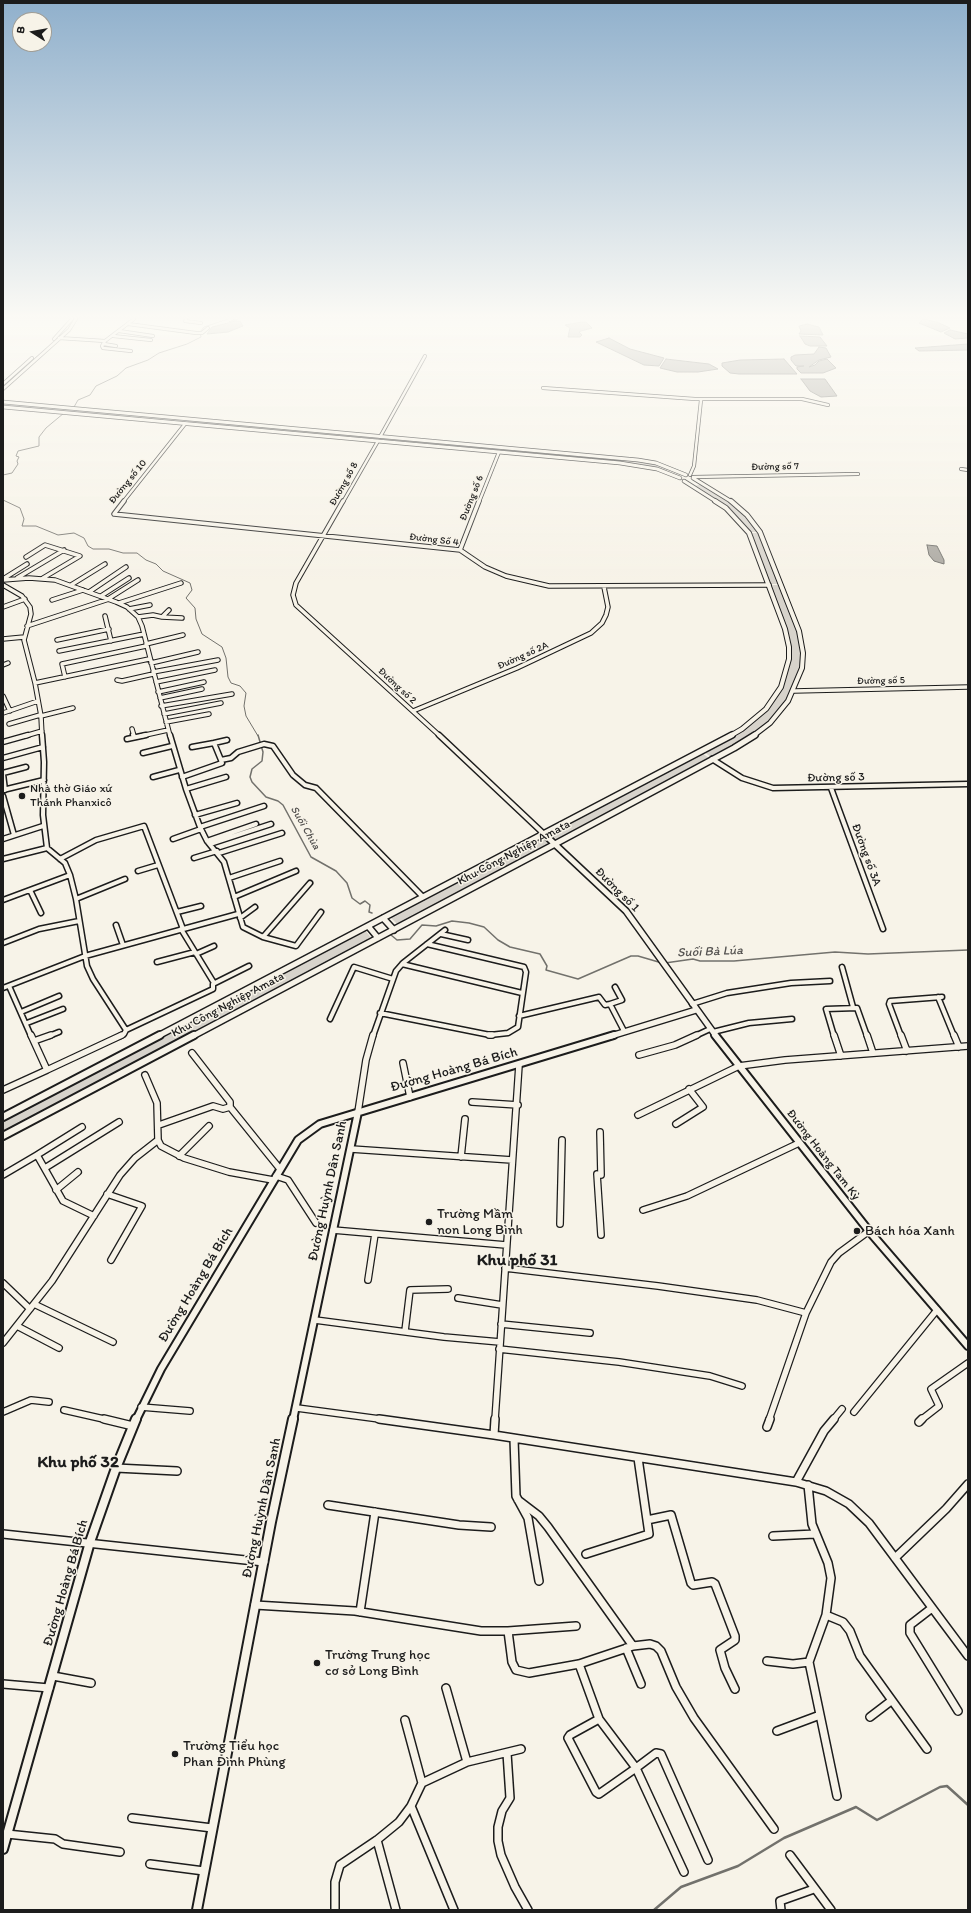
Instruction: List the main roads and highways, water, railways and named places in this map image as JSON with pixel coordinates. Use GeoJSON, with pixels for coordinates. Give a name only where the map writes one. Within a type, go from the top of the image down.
{"type":"FeatureCollection","features":[{"type":"Feature","properties":{"kind":"waterway","name":"Suối Chùa"},"geometry":{"type":"LineString","coordinates":[[3,473],[3,475],[12,473],[18,464],[17,461],[19,457],[16,456],[18,451],[39,446],[39,437],[46,428],[64,413]]}},
{"type":"Feature","properties":{"kind":"waterway","name":"Suối Chùa"},"geometry":{"type":"LineString","coordinates":[[3,500],[20,508],[24,519],[22,526],[36,526],[58,535],[74,533],[84,538],[88,546],[93,549],[109,549],[123,553],[137,553],[146,560],[156,564],[163,571],[190,583],[192,590],[186,598],[195,608],[196,619],[202,634],[222,647],[226,658],[228,677],[231,683],[240,686],[246,693],[244,706],[246,716],[258,736]]}},
{"type":"Feature","properties":{"kind":"waterway","name":"Suối Chùa"},"geometry":{"type":"LineString","coordinates":[[258,735],[263,752],[262,761],[252,769],[250,777],[252,782],[266,797],[278,801],[283,805],[311,857],[336,871],[347,883],[352,898],[360,904],[365,901],[370,905],[369,912],[372,913]]}},
{"type":"Feature","properties":{"kind":"waterway","name":"Suối Bà Lúa"},"geometry":{"type":"LineString","coordinates":[[391,935],[397,940],[410,939],[422,925],[436,926],[452,921],[469,923],[484,927],[498,940],[510,947],[540,954],[547,966],[546,970],[578,979],[631,956],[638,956],[662,963]]}},
{"type":"Feature","properties":{"kind":"waterway","name":"Suối Bà Lúa"},"geometry":{"type":"LineString","coordinates":[[665,963],[693,959],[700,961],[734,961],[835,952],[868,954],[968,950]]}},
{"type":"Feature","properties":{"kind":"waterway"},"geometry":{"type":"LineString","coordinates":[[654,1910],[681,1887],[738,1866],[784,1838],[856,1807],[877,1820],[940,1787],[947,1786],[968,1805]]}},
{"type":"Feature","properties":{"kind":"place","name":"Nhà thờ Giáo xứ Thánh Phanxicô"},"geometry":{"type":"Point","coordinates":[22,796]}},
{"type":"Feature","properties":{"kind":"place","name":"Trường Mầm non Long Bình"},"geometry":{"type":"Point","coordinates":[429,1222]}},
{"type":"Feature","properties":{"kind":"place","name":"Bách hóa Xanh"},"geometry":{"type":"Point","coordinates":[857,1231]}},
{"type":"Feature","properties":{"kind":"place","name":"Trường Trung học cơ sở Long Bình"},"geometry":{"type":"Point","coordinates":[317,1663]}},
{"type":"Feature","properties":{"kind":"place","name":"Trường Tiểu học Phan Đình Phùng"},"geometry":{"type":"Point","coordinates":[175,1754]}},
{"type":"Feature","properties":{"kind":"district","name":"Khu phố 31"},"geometry":{"type":"Point","coordinates":[517,1261]}},
{"type":"Feature","properties":{"kind":"district","name":"Khu phố 32"},"geometry":{"type":"Point","coordinates":[78,1463]}}]}
